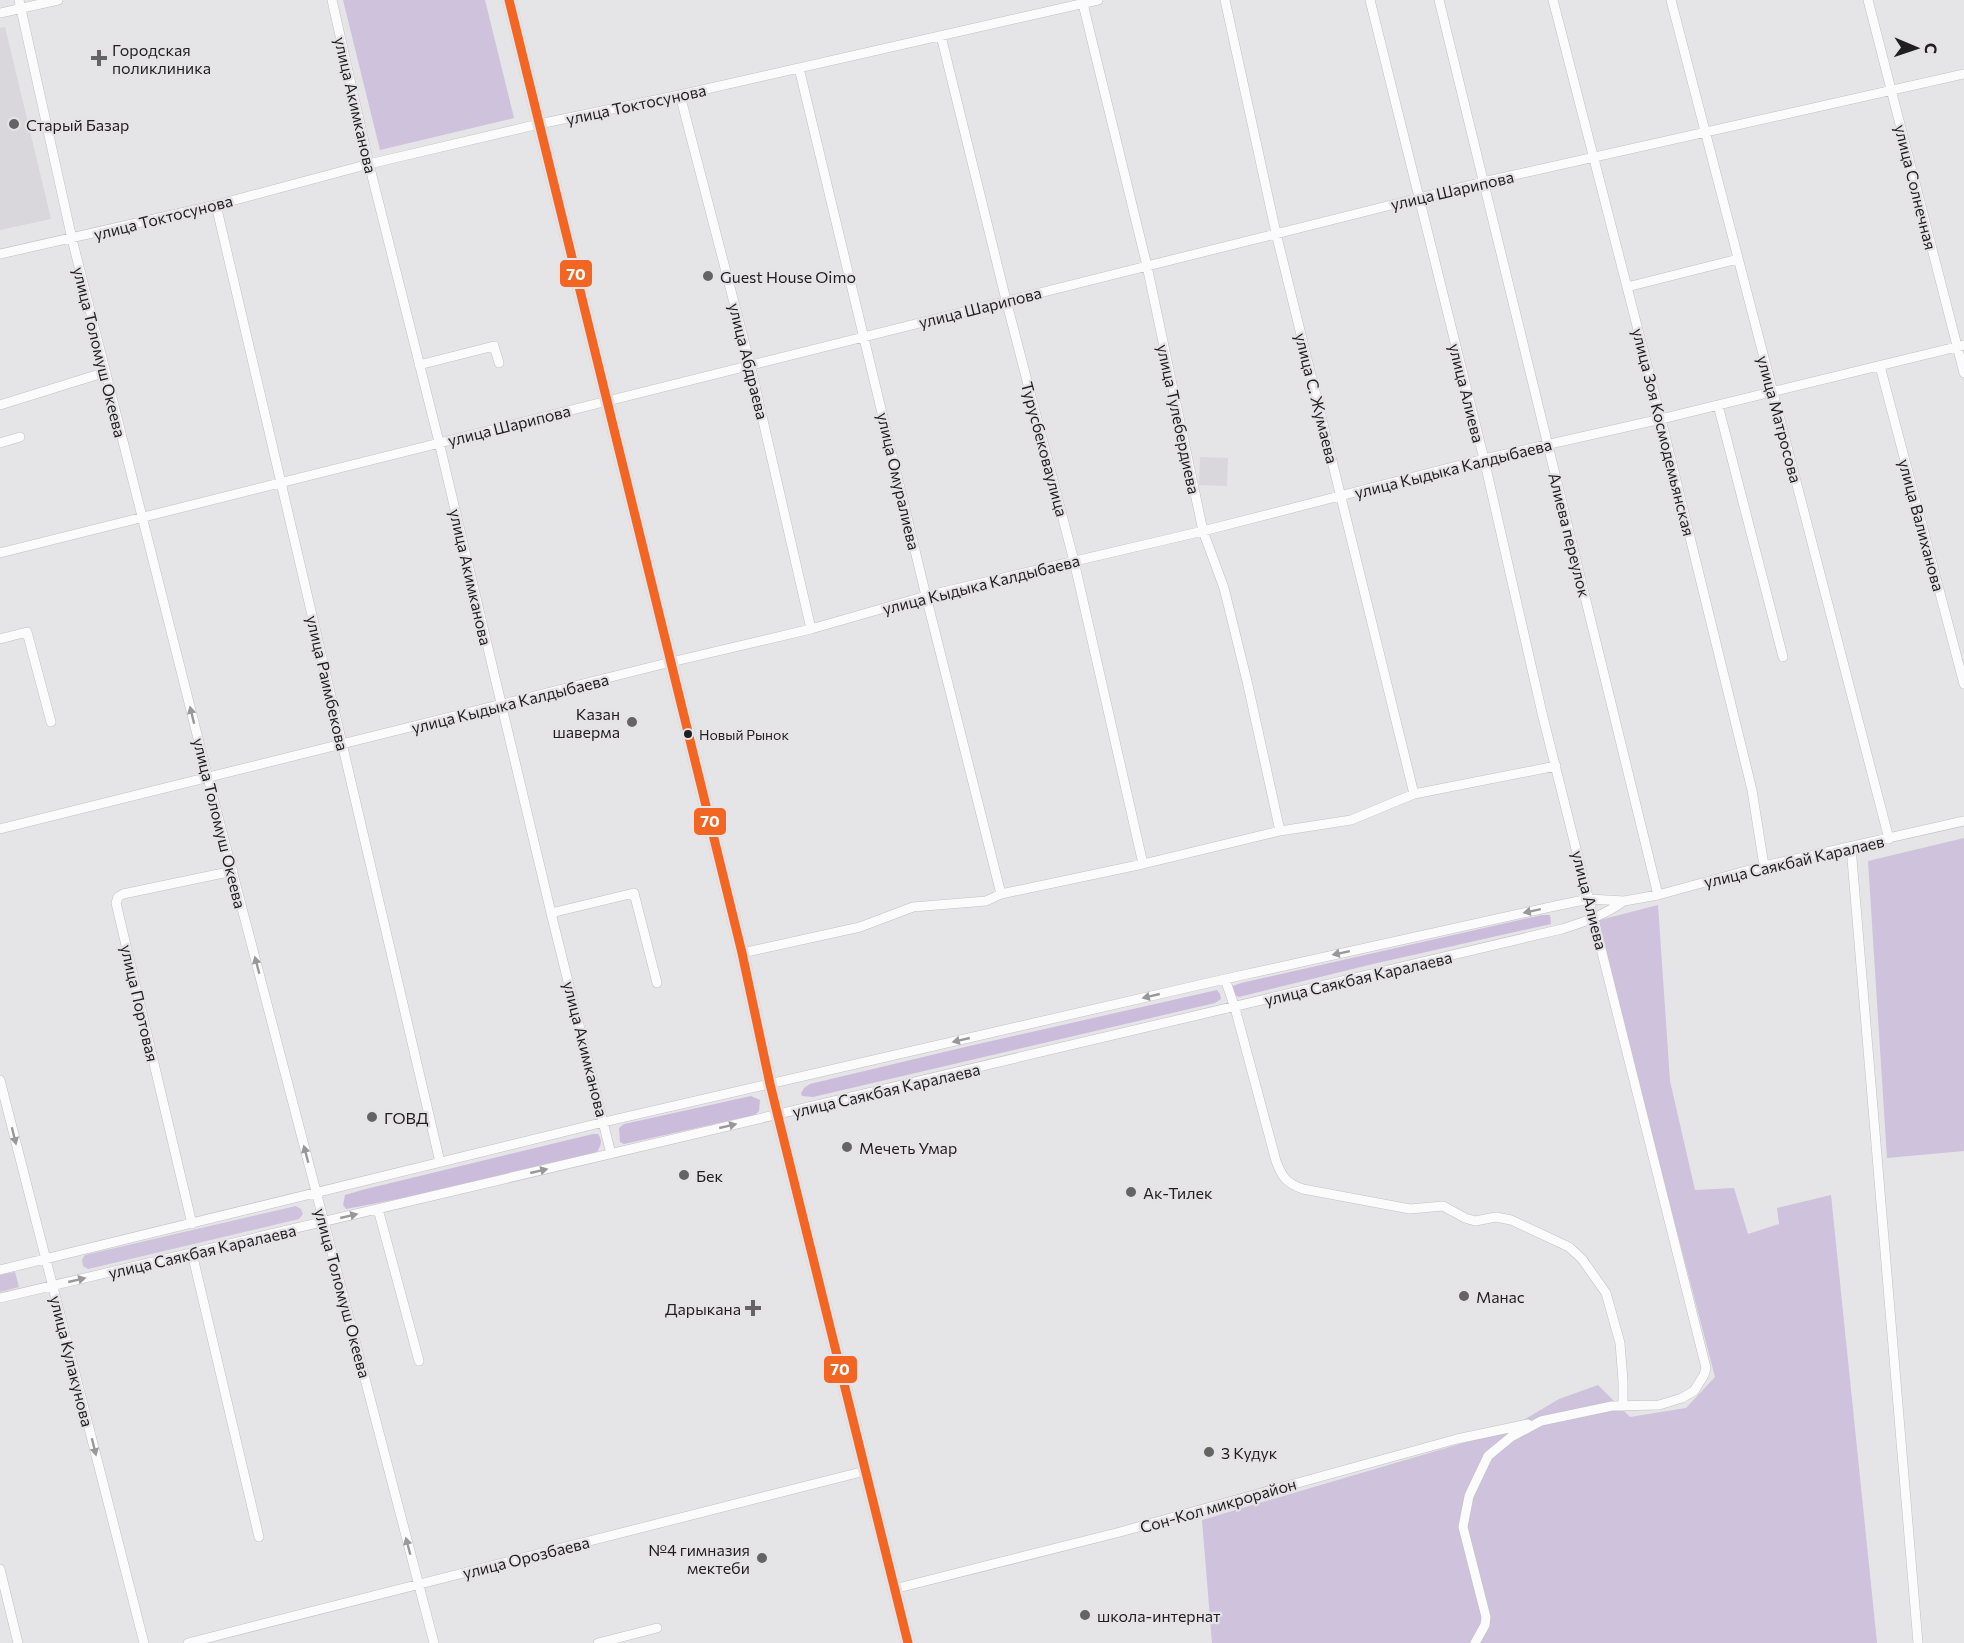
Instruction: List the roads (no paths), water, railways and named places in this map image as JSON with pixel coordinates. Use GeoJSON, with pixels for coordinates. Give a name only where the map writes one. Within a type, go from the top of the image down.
{"type":"FeatureCollection","features":[{"type":"Feature","properties":{"kind":"main road"},"geometry":{"type":"LineString","coordinates":[[509,0],[908,1643]]}},
{"type":"Feature","properties":{"kind":"street"},"geometry":{"type":"LineString","coordinates":[[0,14],[20,4],[58,0]]}},
{"type":"Feature","properties":{"kind":"street","name":"улица Акимканова"},"geometry":{"type":"LineString","coordinates":[[332,0],[369,164],[439,442],[611,1154]]}},
{"type":"Feature","properties":{"kind":"street","name":"улица Токтосунова"},"geometry":{"type":"LineString","coordinates":[[0,254],[216,205],[369,164],[539,124],[680,95],[1098,0]]}},
{"type":"Feature","properties":{"kind":"street","name":"улица С. Жумаева"},"geometry":{"type":"LineString","coordinates":[[1226,0],[1276,233],[1414,794]]}},
{"type":"Feature","properties":{"kind":"street","name":"улица Алиева"},"geometry":{"type":"LineString","coordinates":[[1370,0],[1484,459],[1556,766],[1706,1368],[1694,1391],[1682,1398],[1659,1405],[1612,1406],[1541,1421],[1511,1437],[1488,1456],[1469,1496],[1463,1527],[1486,1617],[1485,1625],[1475,1643]]}},
{"type":"Feature","properties":{"kind":"street","name":"Алиева переулок"},"geometry":{"type":"LineString","coordinates":[[1439,0],[1658,895]]}},
{"type":"Feature","properties":{"kind":"street","name":"улица Зоя Космодемьянская"},"geometry":{"type":"LineString","coordinates":[[1553,0],[1661,419],[1752,790],[1764,866]]}},
{"type":"Feature","properties":{"kind":"street","name":"улица Матросова"},"geometry":{"type":"LineString","coordinates":[[1671,0],[1890,839]]}},
{"type":"Feature","properties":{"kind":"street","name":"улица Солнечная"},"geometry":{"type":"LineString","coordinates":[[1868,0],[1961,346],[1964,373]]}},
{"type":"Feature","properties":{"kind":"street","name":"улица Толомуш Океева"},"geometry":{"type":"LineString","coordinates":[[20,4],[72,239],[142,517],[434,1643]]}},
{"type":"Feature","properties":{"kind":"street","name":"улица Тулебердиева"},"geometry":{"type":"LineString","coordinates":[[1083,4],[1146,266],[1203,531],[1224,588],[1280,831]]}},
{"type":"Feature","properties":{"kind":"street","name":"Турусбековаулица"},"geometry":{"type":"LineString","coordinates":[[941,36],[1006,300],[1074,561],[1143,864]]}},
{"type":"Feature","properties":{"kind":"street","name":"улица Омуралиева"},"geometry":{"type":"LineString","coordinates":[[799,68],[926,596],[1001,894]]}},
{"type":"Feature","properties":{"kind":"street","name":"улица Шарипова"},"geometry":{"type":"LineString","coordinates":[[0,553],[1483,182],[1964,74]]}},
{"type":"Feature","properties":{"kind":"street","name":"улица Абдраева"},"geometry":{"type":"LineString","coordinates":[[680,95],[750,364],[812,629]]}},
{"type":"Feature","properties":{"kind":"street","name":"улица Раимбекова"},"geometry":{"type":"LineString","coordinates":[[216,205],[440,1162]]}},
{"type":"Feature","properties":{"kind":"street"},"geometry":{"type":"LineString","coordinates":[[1627,287],[1738,259]]}},
{"type":"Feature","properties":{"kind":"street"},"geometry":{"type":"LineString","coordinates":[[419,365],[494,346],[499,363]]}},
{"type":"Feature","properties":{"kind":"street","name":"улица Кыдыка Калдыбаева"},"geometry":{"type":"LineString","coordinates":[[0,829],[812,629],[926,596],[1203,531],[1484,459],[1661,419],[1961,346]]}},
{"type":"Feature","properties":{"kind":"street","name":"улица Валиханова"},"geometry":{"type":"LineString","coordinates":[[1880,366],[1964,684]]}},
{"type":"Feature","properties":{"kind":"street"},"geometry":{"type":"LineString","coordinates":[[0,405],[106,372]]}},
{"type":"Feature","properties":{"kind":"street"},"geometry":{"type":"LineString","coordinates":[[1718,405],[1783,657]]}},
{"type":"Feature","properties":{"kind":"street"},"geometry":{"type":"LineString","coordinates":[[0,443],[20,438]]}},
{"type":"Feature","properties":{"kind":"street"},"geometry":{"type":"LineString","coordinates":[[0,639],[27,632],[51,722]]}},
{"type":"Feature","properties":{"kind":"street"},"geometry":{"type":"LineString","coordinates":[[742,953],[860,927],[913,907],[986,901],[1001,894],[1143,864],[1280,831],[1351,820],[1414,794],[1556,766]]}},
{"type":"Feature","properties":{"kind":"street","name":"улица Саякбай Каралаев"},"geometry":{"type":"LineString","coordinates":[[1589,899],[1624,901],[1658,895],[1764,866],[1964,821]]}},
{"type":"Feature","properties":{"kind":"street"},"geometry":{"type":"LineString","coordinates":[[1851,847],[1918,1643]]}},
{"type":"Feature","properties":{"kind":"street","name":"улица Портовая"},"geometry":{"type":"LineString","coordinates":[[192,1224],[117,903],[118,897],[123,894],[232,871]]}},
{"type":"Feature","properties":{"kind":"street"},"geometry":{"type":"LineString","coordinates":[[551,913],[634,893],[657,983]]}},
{"type":"Feature","properties":{"kind":"street","name":"улица Саякбая Каралаева"},"geometry":{"type":"LineString","coordinates":[[0,1270],[604,1122],[1225,979],[1589,899]]}},
{"type":"Feature","properties":{"kind":"street","name":"улица Саякбай Каралаев"},"geometry":{"type":"LineString","coordinates":[[1595,918],[1624,901]]}},
{"type":"Feature","properties":{"kind":"street","name":"улица Саякбая Каралаева"},"geometry":{"type":"LineString","coordinates":[[0,1298],[1235,1008],[1562,929],[1595,918]]}},
{"type":"Feature","properties":{"kind":"street"},"geometry":{"type":"LineString","coordinates":[[1225,979],[1235,1008],[1276,1161],[1283,1178],[1290,1185],[1303,1189],[1410,1209],[1443,1206],[1475,1221],[1496,1217],[1511,1220],[1569,1247],[1582,1259],[1606,1293],[1620,1343],[1623,1406]]}},
{"type":"Feature","properties":{"kind":"street","name":"улица Кулакунова"},"geometry":{"type":"LineString","coordinates":[[0,1080],[2,1100],[46,1259],[144,1643]]}},
{"type":"Feature","properties":{"kind":"street"},"geometry":{"type":"LineString","coordinates":[[378,1209],[419,1360]]}},
{"type":"Feature","properties":{"kind":"street"},"geometry":{"type":"LineString","coordinates":[[192,1253],[259,1537]]}},
{"type":"Feature","properties":{"kind":"street","name":"Сон-Кол микрорайон"},"geometry":{"type":"LineString","coordinates":[[894,1589],[1119,1532],[1457,1439],[1541,1421]]}},
{"type":"Feature","properties":{"kind":"street","name":"улица Орозбаева"},"geometry":{"type":"LineString","coordinates":[[188,1643],[865,1471]]}},
{"type":"Feature","properties":{"kind":"street"},"geometry":{"type":"LineString","coordinates":[[0,1569],[18,1643]]}},
{"type":"Feature","properties":{"kind":"street"},"geometry":{"type":"LineString","coordinates":[[598,1643],[657,1628]]}},
{"type":"Feature","properties":{"kind":"place","name":"Городская поликлиника"},"geometry":{"type":"Point","coordinates":[99,58]}},
{"type":"Feature","properties":{"kind":"place","name":"Старый Базар"},"geometry":{"type":"Point","coordinates":[14,124]}},
{"type":"Feature","properties":{"kind":"place","name":"Guest House Oimo"},"geometry":{"type":"Point","coordinates":[708,276]}},
{"type":"Feature","properties":{"kind":"place","name":"Казан шаверма"},"geometry":{"type":"Point","coordinates":[632,722]}},
{"type":"Feature","properties":{"kind":"place","name":"Новый Рынок"},"geometry":{"type":"Point","coordinates":[688,734]}},
{"type":"Feature","properties":{"kind":"place","name":"ГОВД"},"geometry":{"type":"Point","coordinates":[372,1117]}},
{"type":"Feature","properties":{"kind":"place","name":"Мечеть Умар"},"geometry":{"type":"Point","coordinates":[847,1147]}},
{"type":"Feature","properties":{"kind":"place","name":"Бек"},"geometry":{"type":"Point","coordinates":[684,1175]}},
{"type":"Feature","properties":{"kind":"place","name":"Ак-Тилек"},"geometry":{"type":"Point","coordinates":[1131,1192]}},
{"type":"Feature","properties":{"kind":"place","name":"Манас"},"geometry":{"type":"Point","coordinates":[1464,1296]}},
{"type":"Feature","properties":{"kind":"place","name":"Дарыкана"},"geometry":{"type":"Point","coordinates":[753,1308]}},
{"type":"Feature","properties":{"kind":"place","name":"3 Кудук"},"geometry":{"type":"Point","coordinates":[1209,1452]}},
{"type":"Feature","properties":{"kind":"place","name":"№4 гимназия мектеби"},"geometry":{"type":"Point","coordinates":[762,1558]}},
{"type":"Feature","properties":{"kind":"place","name":"школа-интернат"},"geometry":{"type":"Point","coordinates":[1085,1615]}}]}
